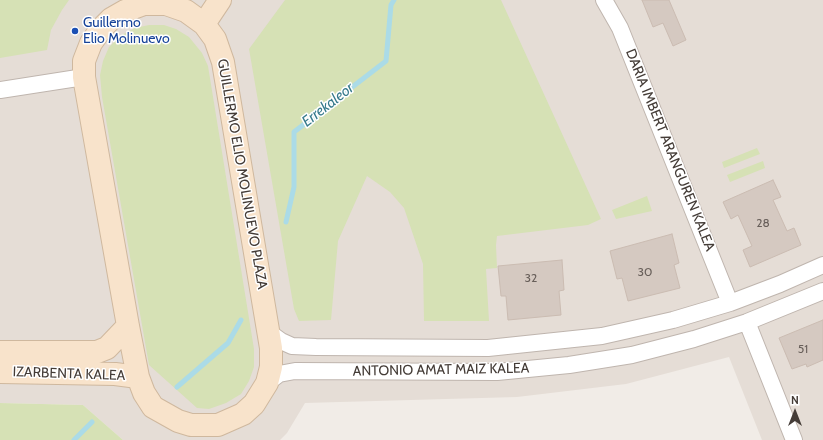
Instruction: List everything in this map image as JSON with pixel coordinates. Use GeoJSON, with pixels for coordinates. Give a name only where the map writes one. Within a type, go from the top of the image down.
{"type":"FeatureCollection","features":[{"type":"Feature","properties":{"kind":"main road"},"geometry":{"type":"LineString","coordinates":[[204,24],[220,0]]}},
{"type":"Feature","properties":{"kind":"main road","name":"GUILLERMO ELIO MOLINUEVO PLAZA"},"geometry":{"type":"LineString","coordinates":[[144,2],[168,2],[186,11],[204,24],[215,39],[223,62],[270,333],[271,367],[267,383],[254,404],[243,414],[229,421],[205,426],[178,421],[153,407],[144,393],[138,377],[84,77],[84,62],[91,43],[101,29],[111,19],[125,10],[144,2]]}},
{"type":"Feature","properties":{"kind":"main road","name":"IZARBENTA KALEA"},"geometry":{"type":"LineString","coordinates":[[0,352],[97,352],[107,348],[128,326]]}},
{"type":"Feature","properties":{"kind":"main road","name":"IZARBENTA KALEA"},"geometry":{"type":"LineString","coordinates":[[0,372],[108,374],[138,377]]}},
{"type":"Feature","properties":{"kind":"street","name":"DARIA IMBERT ARANGUREN KALEA"},"geometry":{"type":"LineString","coordinates":[[604,0],[620,28],[687,192],[730,303]]}},
{"type":"Feature","properties":{"kind":"street"},"geometry":{"type":"LineString","coordinates":[[0,90],[84,77]]}},
{"type":"Feature","properties":{"kind":"street","name":"ANTONIO AMAT MAIZ KALEA"},"geometry":{"type":"LineString","coordinates":[[270,333],[281,341],[292,346],[488,348],[602,336],[673,320],[730,303],[780,284],[823,265]]}},
{"type":"Feature","properties":{"kind":"street","name":"ANTONIO AMAT MAIZ KALEA"},"geometry":{"type":"LineString","coordinates":[[267,383],[279,374],[295,371],[497,372],[569,366],[632,355],[694,340],[747,322],[823,291]]}},
{"type":"Feature","properties":{"kind":"street"},"geometry":{"type":"LineString","coordinates":[[747,322],[794,440]]}},
{"type":"Feature","properties":{"kind":"shaded area"},"geometry":{"type":"Polygon","coordinates":[[[0,0],[823,0],[823,440],[762,440],[729,357],[626,384],[517,397],[305,403],[287,433],[280,440],[123,440],[83,405],[0,403],[0,0]]]}},
{"type":"Feature","properties":{"kind":"green space"},"geometry":{"type":"Polygon","coordinates":[[[0,0],[69,0],[51,30],[47,50],[0,58],[0,0]]]}},
{"type":"Feature","properties":{"kind":"green space"},"geometry":{"type":"Polygon","coordinates":[[[285,0],[501,0],[601,219],[588,225],[497,236],[497,268],[486,269],[489,321],[424,321],[423,264],[404,208],[390,192],[367,176],[338,241],[331,320],[299,321],[294,309],[249,49],[285,0]]]}},
{"type":"Feature","properties":{"kind":"green space"},"geometry":{"type":"Polygon","coordinates":[[[149,25],[164,25],[176,29],[189,37],[202,53],[208,66],[254,349],[254,367],[249,381],[241,394],[226,403],[209,409],[197,408],[149,365],[102,97],[100,75],[103,61],[109,47],[120,36],[135,28],[149,25]]]}},
{"type":"Feature","properties":{"kind":"green space"},"geometry":{"type":"Polygon","coordinates":[[[757,148],[760,154],[724,168],[722,162],[757,148]]]}},
{"type":"Feature","properties":{"kind":"green space"},"geometry":{"type":"Polygon","coordinates":[[[763,161],[765,168],[730,182],[727,175],[763,161]]]}},
{"type":"Feature","properties":{"kind":"green space"},"geometry":{"type":"Polygon","coordinates":[[[647,196],[652,211],[616,219],[612,210],[647,196]]]}},
{"type":"Feature","properties":{"kind":"green space"},"geometry":{"type":"Polygon","coordinates":[[[0,403],[83,405],[123,440],[0,440],[0,403]]]}},
{"type":"Feature","properties":{"kind":"building"},"geometry":{"type":"Polygon","coordinates":[[[642,0],[669,0],[686,40],[673,46],[663,23],[653,27],[642,0]]]}},
{"type":"Feature","properties":{"kind":"building"},"geometry":{"type":"Polygon","coordinates":[[[773,180],[781,197],[773,200],[787,231],[794,228],[801,245],[750,267],[743,250],[752,246],[738,215],[731,219],[723,202],[773,180]]]}},
{"type":"Feature","properties":{"kind":"building"},"geometry":{"type":"Polygon","coordinates":[[[672,234],[679,263],[674,265],[680,288],[628,301],[622,278],[617,279],[610,251],[672,234]]]}},
{"type":"Feature","properties":{"kind":"building"},"geometry":{"type":"Polygon","coordinates":[[[562,260],[564,290],[559,291],[561,315],[508,320],[506,296],[501,296],[498,266],[562,260]]]}},
{"type":"Feature","properties":{"kind":"building"},"geometry":{"type":"Polygon","coordinates":[[[823,320],[823,360],[807,367],[806,364],[792,369],[779,338],[823,320]]]}},
{"type":"Feature","properties":{"kind":"waterway","name":"Errekaleor"},"geometry":{"type":"LineString","coordinates":[[286,222],[294,187],[294,132],[386,61],[391,5],[394,0]]}},
{"type":"Feature","properties":{"kind":"waterway"},"geometry":{"type":"LineString","coordinates":[[177,387],[228,343],[241,320]]}},
{"type":"Feature","properties":{"kind":"waterway","name":"Errekaleor"},"geometry":{"type":"LineString","coordinates":[[74,440],[92,422]]}},
{"type":"Feature","properties":{"kind":"place","name":"Guillermo Elio Molinuevo"},"geometry":{"type":"Point","coordinates":[75,31]}}]}
